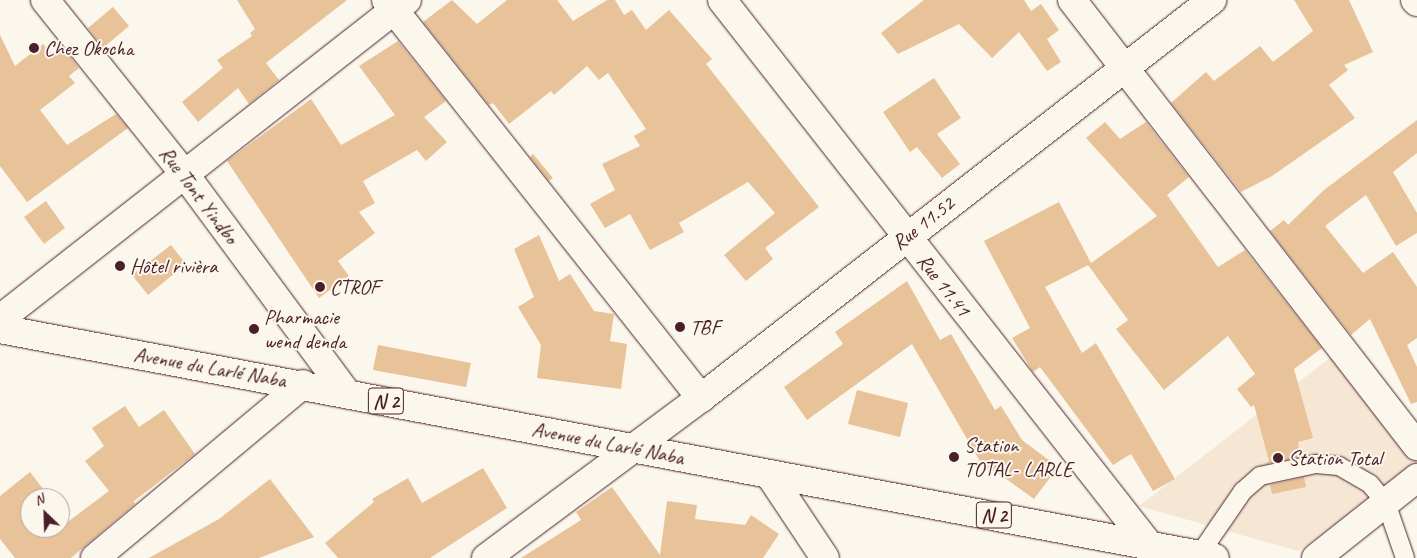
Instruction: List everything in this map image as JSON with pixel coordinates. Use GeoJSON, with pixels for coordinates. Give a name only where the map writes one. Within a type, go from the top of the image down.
{"type":"FeatureCollection","features":[{"type":"Feature","properties":{"kind":"street","name":"Rue Tont Yindbo"},"geometry":{"type":"LineString","coordinates":[[46,0],[183,172],[347,394]]}},
{"type":"Feature","properties":{"kind":"street","name":"Rue 11.41"},"geometry":{"type":"LineString","coordinates":[[722,0],[1149,545]]}},
{"type":"Feature","properties":{"kind":"street"},"geometry":{"type":"LineString","coordinates":[[1072,0],[1125,66],[1417,446]]}},
{"type":"Feature","properties":{"kind":"street","name":"Rue 11.52"},"geometry":{"type":"LineString","coordinates":[[486,558],[701,398],[905,236],[1212,0]]}},
{"type":"Feature","properties":{"kind":"street"},"geometry":{"type":"LineString","coordinates":[[0,319],[396,3],[701,398]]}},
{"type":"Feature","properties":{"kind":"street","name":"Avenue du Larlé Naba"},"geometry":{"type":"LineString","coordinates":[[0,329],[635,447],[771,477],[906,498],[1207,556]]}},
{"type":"Feature","properties":{"kind":"street"},"geometry":{"type":"LineString","coordinates":[[95,558],[303,384]]}},
{"type":"Feature","properties":{"kind":"street"},"geometry":{"type":"LineString","coordinates":[[771,477],[825,558]]}},
{"type":"Feature","properties":{"kind":"street"},"geometry":{"type":"LineString","coordinates":[[1316,558],[1417,478]]}},
{"type":"Feature","properties":{"kind":"lane"},"geometry":{"type":"LineString","coordinates":[[1207,556],[1243,491],[1271,472],[1316,464],[1339,466],[1370,484],[1386,503],[1405,558]]}},
{"type":"Feature","properties":{"kind":"shaded area"},"geometry":{"type":"Polygon","coordinates":[[[1340,350],[1417,453],[1417,467],[1298,551],[1139,506],[1340,350]]]}},
{"type":"Feature","properties":{"kind":"building"},"geometry":{"type":"Polygon","coordinates":[[[237,0],[347,0],[266,63],[279,80],[249,104],[238,88],[198,122],[182,102],[223,68],[217,60],[252,36],[250,33],[255,29],[237,0]]]}},
{"type":"Feature","properties":{"kind":"building"},"geometry":{"type":"Polygon","coordinates":[[[452,0],[477,24],[507,0],[557,0],[573,21],[607,0],[615,0],[624,15],[632,10],[646,30],[669,10],[712,59],[706,64],[819,207],[765,248],[773,259],[746,281],[724,255],[775,213],[748,182],[679,223],[684,232],[650,250],[630,214],[605,228],[590,204],[615,190],[602,164],[640,146],[634,136],[646,129],[608,73],[599,80],[587,66],[554,95],[551,91],[509,124],[493,103],[489,105],[423,22],[452,0]]]}},
{"type":"Feature","properties":{"kind":"building"},"geometry":{"type":"Polygon","coordinates":[[[924,0],[1024,0],[1031,11],[1041,4],[1059,30],[1047,39],[1061,62],[1047,71],[1019,32],[992,58],[959,24],[898,54],[881,33],[924,0]]]}},
{"type":"Feature","properties":{"kind":"building"},"geometry":{"type":"Polygon","coordinates":[[[1294,0],[1349,0],[1373,52],[1344,65],[1348,70],[1329,85],[1355,118],[1272,176],[1241,192],[1171,103],[1206,72],[1214,81],[1260,46],[1273,62],[1313,31],[1294,0]]]}},
{"type":"Feature","properties":{"kind":"building"},"geometry":{"type":"Polygon","coordinates":[[[113,7],[129,26],[103,48],[88,28],[113,7]]]}},
{"type":"Feature","properties":{"kind":"building"},"geometry":{"type":"Polygon","coordinates":[[[0,35],[15,66],[43,44],[54,56],[64,48],[79,68],[69,76],[75,83],[40,110],[67,145],[116,114],[128,128],[27,202],[0,166],[0,35]]]}},
{"type":"Feature","properties":{"kind":"building"},"geometry":{"type":"Polygon","coordinates":[[[398,41],[446,101],[424,117],[447,142],[426,161],[417,150],[363,181],[375,203],[359,212],[375,233],[338,261],[349,276],[319,298],[227,161],[311,99],[341,145],[395,115],[359,66],[398,41]]]}},
{"type":"Feature","properties":{"kind":"building"},"geometry":{"type":"Polygon","coordinates":[[[934,78],[961,118],[937,134],[960,164],[942,178],[917,147],[910,152],[883,112],[934,78]]]}},
{"type":"Feature","properties":{"kind":"building"},"geometry":{"type":"Polygon","coordinates":[[[1417,120],[1417,153],[1393,172],[1417,213],[1417,233],[1396,246],[1366,195],[1325,226],[1363,273],[1393,252],[1417,287],[1417,338],[1407,345],[1417,367],[1417,402],[1411,404],[1370,319],[1351,335],[1270,231],[1284,220],[1288,225],[1324,190],[1417,120]]]}},
{"type":"Feature","properties":{"kind":"building"},"geometry":{"type":"Polygon","coordinates":[[[1105,122],[1120,139],[1146,122],[1189,177],[1167,195],[1218,267],[1245,250],[1322,348],[1294,369],[1313,438],[1298,442],[1300,457],[1266,464],[1269,461],[1254,405],[1251,407],[1237,389],[1255,374],[1228,336],[1164,390],[1116,329],[1128,320],[1088,265],[1045,287],[1082,353],[1096,343],[1175,479],[1153,491],[1131,454],[1113,465],[1040,367],[1033,372],[1012,338],[1030,328],[984,241],[1059,202],[1091,263],[1157,216],[1086,138],[1105,122]]]}},
{"type":"Feature","properties":{"kind":"building"},"geometry":{"type":"Polygon","coordinates":[[[533,154],[553,178],[549,181],[530,157],[533,154]]]}},
{"type":"Feature","properties":{"kind":"building"},"geometry":{"type":"Polygon","coordinates":[[[46,201],[65,228],[44,244],[24,217],[46,201]]]}},
{"type":"Feature","properties":{"kind":"building"},"geometry":{"type":"Polygon","coordinates":[[[539,235],[559,281],[570,274],[594,311],[614,314],[610,341],[627,344],[621,389],[537,378],[541,345],[518,307],[534,297],[514,249],[539,235]]]}},
{"type":"Feature","properties":{"kind":"building"},"geometry":{"type":"Polygon","coordinates":[[[171,245],[186,264],[148,295],[132,275],[171,245]]]}},
{"type":"Feature","properties":{"kind":"building"},"geometry":{"type":"Polygon","coordinates":[[[907,281],[940,340],[951,334],[995,410],[1001,406],[1022,440],[1058,467],[1034,499],[995,471],[985,470],[912,344],[807,420],[784,387],[843,344],[835,332],[907,281]]]}},
{"type":"Feature","properties":{"kind":"building"},"geometry":{"type":"Polygon","coordinates":[[[378,345],[471,363],[466,387],[373,370],[378,345]]]}},
{"type":"Feature","properties":{"kind":"building"},"geometry":{"type":"Polygon","coordinates":[[[857,390],[908,403],[900,437],[848,424],[857,390]]]}},
{"type":"Feature","properties":{"kind":"building"},"geometry":{"type":"Polygon","coordinates":[[[125,406],[139,427],[164,410],[195,454],[134,501],[135,504],[71,558],[15,558],[0,539],[0,496],[30,472],[42,488],[20,488],[20,538],[70,538],[70,520],[109,491],[85,461],[104,446],[92,428],[125,406]]]}},
{"type":"Feature","properties":{"kind":"building"},"geometry":{"type":"Polygon","coordinates":[[[483,468],[507,508],[430,558],[338,558],[325,543],[374,502],[372,499],[408,478],[422,503],[483,468]]]}},
{"type":"Feature","properties":{"kind":"building"},"geometry":{"type":"Polygon","coordinates":[[[1304,477],[1306,487],[1272,494],[1270,485],[1304,477]]]}},
{"type":"Feature","properties":{"kind":"building"},"geometry":{"type":"Polygon","coordinates":[[[270,479],[314,537],[259,558],[149,558],[219,519],[270,479]]]}},
{"type":"Feature","properties":{"kind":"building"},"geometry":{"type":"Polygon","coordinates":[[[612,487],[660,555],[667,501],[697,505],[695,519],[745,525],[751,515],[779,534],[763,558],[521,558],[581,520],[576,512],[612,487]]]}},
{"type":"Feature","properties":{"kind":"place","name":"Chez Okocha"},"geometry":{"type":"Point","coordinates":[34,48]}},
{"type":"Feature","properties":{"kind":"place","name":"Hôtel rivièra"},"geometry":{"type":"Point","coordinates":[120,266]}},
{"type":"Feature","properties":{"kind":"place","name":"CTROF"},"geometry":{"type":"Point","coordinates":[320,287]}},
{"type":"Feature","properties":{"kind":"place","name":"TBF"},"geometry":{"type":"Point","coordinates":[680,327]}},
{"type":"Feature","properties":{"kind":"place","name":"Pharmacie wend denda"},"geometry":{"type":"Point","coordinates":[254,329]}},
{"type":"Feature","properties":{"kind":"place","name":"Station TOTAL- LARLE"},"geometry":{"type":"Point","coordinates":[954,457]}},
{"type":"Feature","properties":{"kind":"place","name":"Station Total"},"geometry":{"type":"Point","coordinates":[1278,458]}}]}
